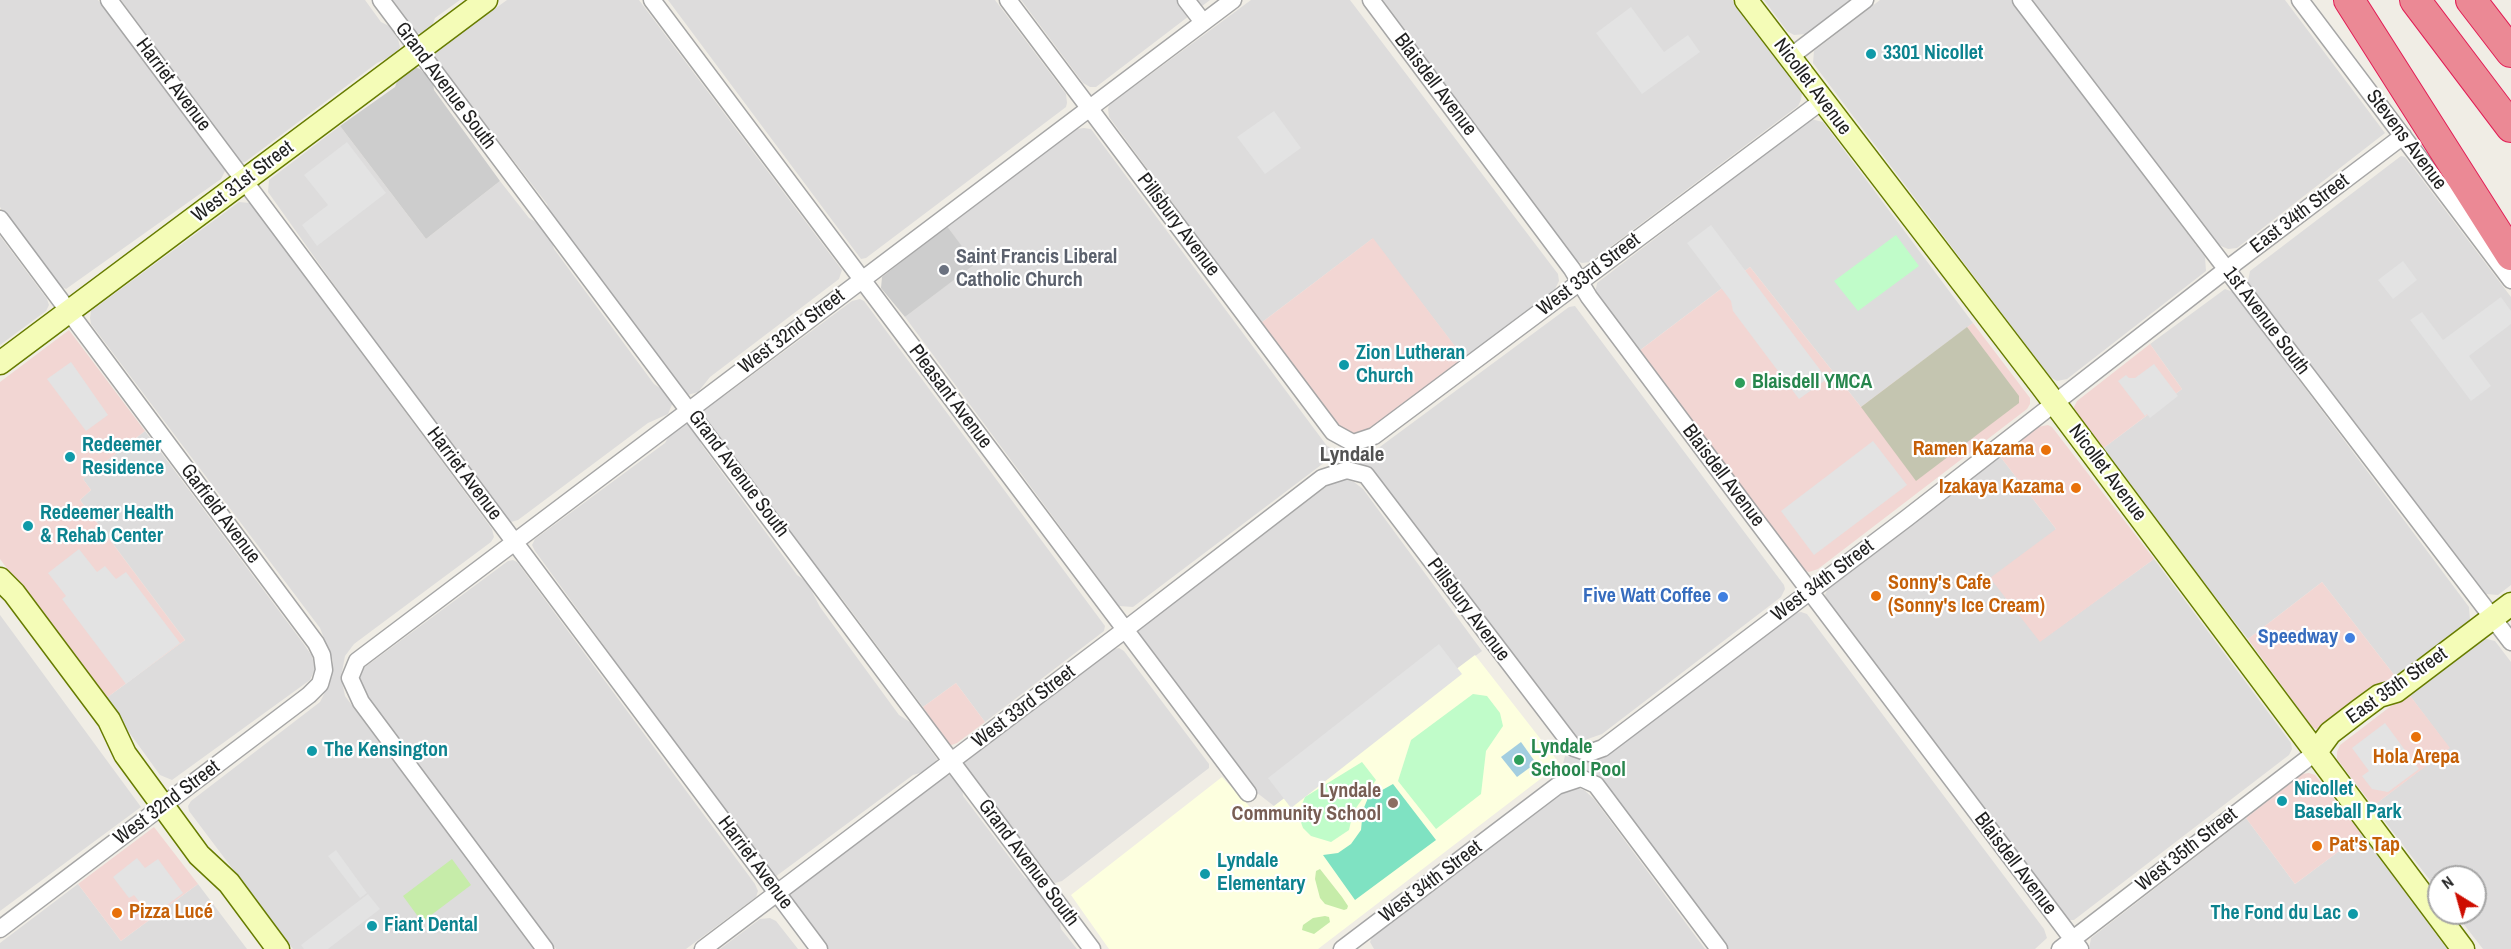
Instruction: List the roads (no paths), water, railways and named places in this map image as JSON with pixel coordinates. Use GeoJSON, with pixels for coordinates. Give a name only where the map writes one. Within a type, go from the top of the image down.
{"type":"FeatureCollection","features":[{"type":"Feature","properties":{"kind":"highway"},"geometry":{"type":"LineString","coordinates":[[2349,0],[2511,255]]}},
{"type":"Feature","properties":{"kind":"highway"},"geometry":{"type":"LineString","coordinates":[[2415,0],[2511,127]]}},
{"type":"Feature","properties":{"kind":"highway"},"geometry":{"type":"LineString","coordinates":[[2471,0],[2511,52]]}},
{"type":"Feature","properties":{"kind":"main road","name":"West 31st Street"},"geometry":{"type":"LineString","coordinates":[[0,363],[486,0]]}},
{"type":"Feature","properties":{"kind":"main road","name":"Nicollet Avenue"},"geometry":{"type":"LineString","coordinates":[[1746,0],[2054,403],[2463,949]]}},
{"type":"Feature","properties":{"kind":"main road"},"geometry":{"type":"LineString","coordinates":[[0,579],[14,592],[109,720],[125,754],[199,855],[229,883],[278,949]]}},
{"type":"Feature","properties":{"kind":"main road"},"geometry":{"type":"LineString","coordinates":[[0,598],[96,729],[125,754]]}},
{"type":"Feature","properties":{"kind":"main road","name":"East 35th Street"},"geometry":{"type":"LineString","coordinates":[[2320,758],[2388,705],[2397,691],[2511,604]]}},
{"type":"Feature","properties":{"kind":"main road"},"geometry":{"type":"LineString","coordinates":[[199,855],[213,885],[260,949]]}},
{"type":"Feature","properties":{"kind":"street","name":"Harriet Avenue"},"geometry":{"type":"LineString","coordinates":[[109,0],[819,949]]}},
{"type":"Feature","properties":{"kind":"street","name":"Grand Avenue South"},"geometry":{"type":"LineString","coordinates":[[381,0],[1092,949]]}},
{"type":"Feature","properties":{"kind":"street","name":"Pleasant Avenue"},"geometry":{"type":"LineString","coordinates":[[652,0],[1248,793]]}},
{"type":"Feature","properties":{"kind":"street","name":"Pillsbury Avenue"},"geometry":{"type":"LineString","coordinates":[[1008,0],[1333,432],[1353,443]]}},
{"type":"Feature","properties":{"kind":"street"},"geometry":{"type":"LineString","coordinates":[[1186,0],[1203,22]]}},
{"type":"Feature","properties":{"kind":"street","name":"West 32nd Street"},"geometry":{"type":"LineString","coordinates":[[545,949],[361,702],[350,678],[353,666],[364,654],[1233,0]]}},
{"type":"Feature","properties":{"kind":"street","name":"Blaisdell Avenue"},"geometry":{"type":"LineString","coordinates":[[1371,0],[1810,591],[2070,946]]}},
{"type":"Feature","properties":{"kind":"street"},"geometry":{"type":"LineString","coordinates":[[1790,57],[1865,0]]}},
{"type":"Feature","properties":{"kind":"street","name":"1st Avenue South"},"geometry":{"type":"LineString","coordinates":[[2021,0],[2511,642]]}},
{"type":"Feature","properties":{"kind":"street","name":"Stevens Avenue"},"geometry":{"type":"LineString","coordinates":[[2300,0],[2511,280]]}},
{"type":"Feature","properties":{"kind":"street","name":"West 33rd Street"},"geometry":{"type":"LineString","coordinates":[[1353,443],[1374,436],[1822,101]]}},
{"type":"Feature","properties":{"kind":"street","name":"East 34th Street"},"geometry":{"type":"LineString","coordinates":[[2054,403],[2403,136]]}},
{"type":"Feature","properties":{"kind":"street","name":"Garfield Avenue"},"geometry":{"type":"LineString","coordinates":[[0,219],[316,643],[322,655],[324,670]]}},
{"type":"Feature","properties":{"kind":"street","name":"West 34th Street"},"geometry":{"type":"LineString","coordinates":[[1588,753],[1603,748],[2054,403]]}},
{"type":"Feature","properties":{"kind":"street","name":"Pillsbury Avenue"},"geometry":{"type":"LineString","coordinates":[[1347,470],[1366,475],[1574,748],[1588,753]]}},
{"type":"Feature","properties":{"kind":"street","name":"West 33rd Street"},"geometry":{"type":"LineString","coordinates":[[703,949],[1322,478],[1347,470]]}},
{"type":"Feature","properties":{"kind":"street","name":"West 32nd Street"},"geometry":{"type":"LineString","coordinates":[[0,928],[309,695],[320,684],[324,670]]}},
{"type":"Feature","properties":{"kind":"street","name":"West 35th Street"},"geometry":{"type":"LineString","coordinates":[[2070,946],[2320,758]]}},
{"type":"Feature","properties":{"kind":"street","name":"West 34th Street"},"geometry":{"type":"LineString","coordinates":[[1342,949],[1360,944],[1557,786],[1581,778],[1596,785],[1719,949]]}},
{"type":"Feature","properties":{"kind":"water","name":"Lyndale School Pool"},"geometry":{"type":"Polygon","coordinates":[[[1521,742],[1536,763],[1517,777],[1501,757],[1521,742]]]}},
{"type":"Feature","properties":{"kind":"place","name":"3301 Nicollet"},"geometry":{"type":"Point","coordinates":[1871,54]}},
{"type":"Feature","properties":{"kind":"place","name":"Saint Francis Liberal Catholic Church"},"geometry":{"type":"Point","coordinates":[944,270]}},
{"type":"Feature","properties":{"kind":"place","name":"Zion Lutheran Church"},"geometry":{"type":"Point","coordinates":[1344,365]}},
{"type":"Feature","properties":{"kind":"place","name":"Blaisdell YMCA"},"geometry":{"type":"Point","coordinates":[1740,383]}},
{"type":"Feature","properties":{"kind":"place","name":"Ramen Kazama"},"geometry":{"type":"Point","coordinates":[2046,450]}},
{"type":"Feature","properties":{"kind":"place","name":"Redeemer Residence"},"geometry":{"type":"Point","coordinates":[70,457]}},
{"type":"Feature","properties":{"kind":"place","name":"Izakaya Kazama"},"geometry":{"type":"Point","coordinates":[2076,488]}},
{"type":"Feature","properties":{"kind":"place","name":"Redeemer Health & Rehab Center"},"geometry":{"type":"Point","coordinates":[28,526]}},
{"type":"Feature","properties":{"kind":"place","name":"Sonny's Cafe (Sonny's Ice Cream)"},"geometry":{"type":"Point","coordinates":[1876,596]}},
{"type":"Feature","properties":{"kind":"place","name":"Five Watt Coffee"},"geometry":{"type":"Point","coordinates":[1723,597]}},
{"type":"Feature","properties":{"kind":"place","name":"Speedway"},"geometry":{"type":"Point","coordinates":[2350,638]}},
{"type":"Feature","properties":{"kind":"place","name":"Hola Arepa"},"geometry":{"type":"Point","coordinates":[2416,737]}},
{"type":"Feature","properties":{"kind":"place","name":"The Kensington"},"geometry":{"type":"Point","coordinates":[312,751]}},
{"type":"Feature","properties":{"kind":"place","name":"Lyndale School Pool"},"geometry":{"type":"Point","coordinates":[1519,760]}},
{"type":"Feature","properties":{"kind":"place","name":"Nicollet Baseball Park"},"geometry":{"type":"Point","coordinates":[2282,801]}},
{"type":"Feature","properties":{"kind":"place","name":"Lyndale Community School"},"geometry":{"type":"Point","coordinates":[1393,803]}},
{"type":"Feature","properties":{"kind":"place","name":"Pat's Tap"},"geometry":{"type":"Point","coordinates":[2317,846]}},
{"type":"Feature","properties":{"kind":"place","name":"Lyndale Elementary"},"geometry":{"type":"Point","coordinates":[1205,874]}},
{"type":"Feature","properties":{"kind":"place","name":"Pizza Lucé"},"geometry":{"type":"Point","coordinates":[117,913]}},
{"type":"Feature","properties":{"kind":"place","name":"The Fond du Lac"},"geometry":{"type":"Point","coordinates":[2353,914]}},
{"type":"Feature","properties":{"kind":"place","name":"Fiant Dental"},"geometry":{"type":"Point","coordinates":[372,926]}},
{"type":"Feature","properties":{"kind":"district","name":"Lyndale"},"geometry":{"type":"Point","coordinates":[1352,455]}}]}
